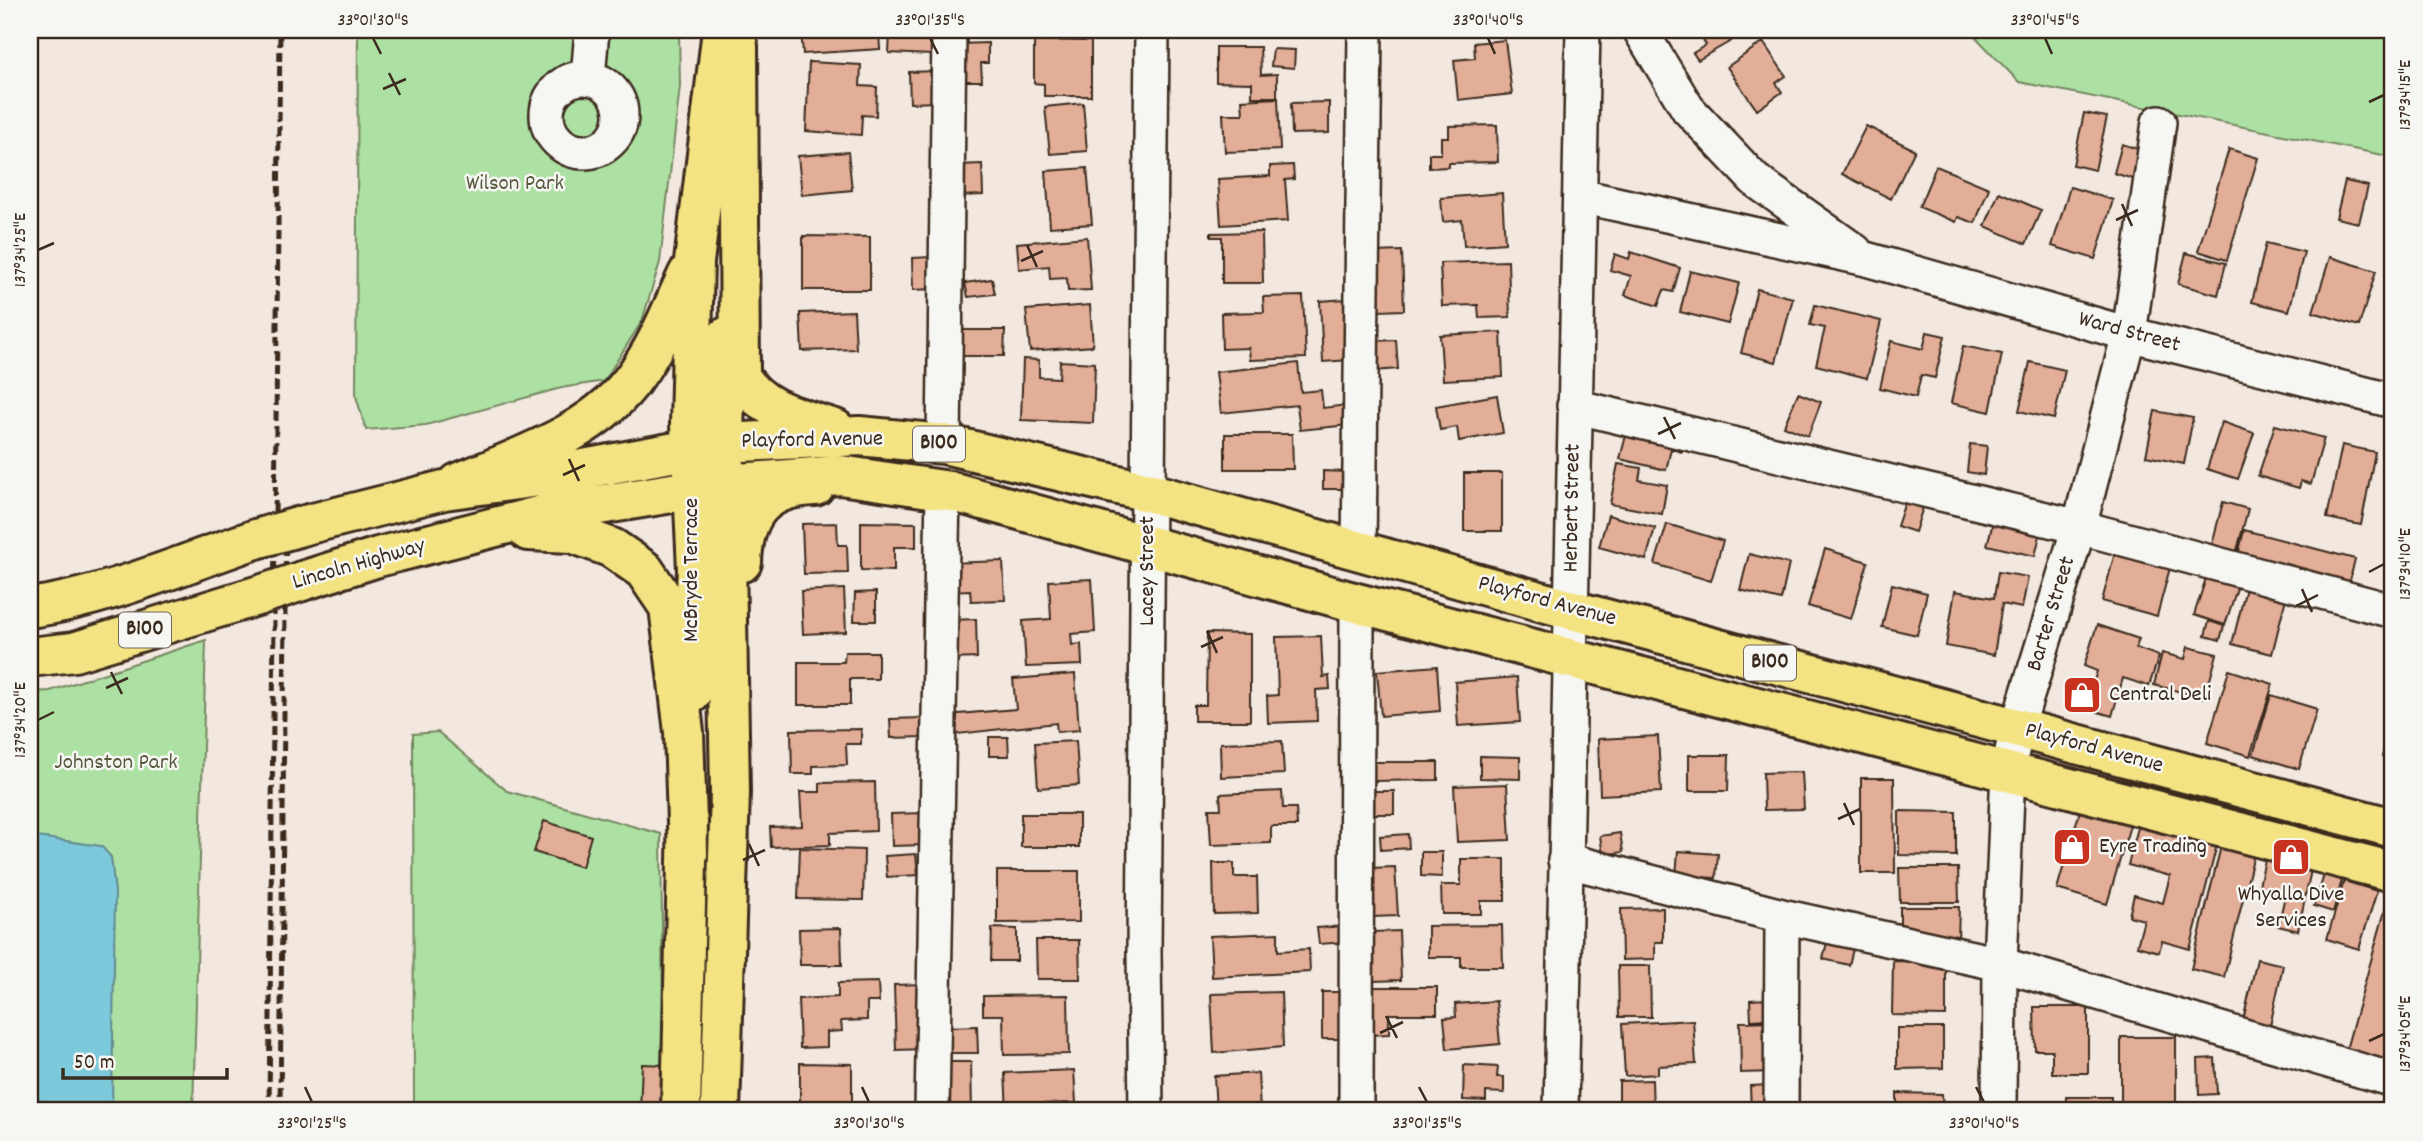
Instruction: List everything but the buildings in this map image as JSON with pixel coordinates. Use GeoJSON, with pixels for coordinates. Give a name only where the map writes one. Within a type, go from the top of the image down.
{"type":"FeatureCollection","features":[{"type":"Feature","properties":{"kind":"main road","name":"McBryde Terrace"},"geometry":{"type":"LineString","coordinates":[[708,446],[690,424],[694,262],[732,35]]}},
{"type":"Feature","properties":{"kind":"main road","name":"McBryde Terrace"},"geometry":{"type":"LineString","coordinates":[[720,1111],[730,792],[729,663],[708,446],[730,162],[732,35]]}},
{"type":"Feature","properties":{"kind":"main road"},"geometry":{"type":"LineString","coordinates":[[732,35],[740,376],[747,388],[766,406],[859,436]]}},
{"type":"Feature","properties":{"kind":"main road"},"geometry":{"type":"LineString","coordinates":[[444,490],[565,436],[616,399],[636,375],[655,343],[694,262]]}},
{"type":"Feature","properties":{"kind":"main road","name":"Playford Avenue"},"geometry":{"type":"LineString","coordinates":[[708,446],[859,436],[944,444],[1148,492],[1572,610],[2393,828]]}},
{"type":"Feature","properties":{"kind":"main road","name":"B100"},"geometry":{"type":"LineString","coordinates":[[30,608],[52,605],[145,577],[305,525],[444,490],[546,476],[708,446]]}},
{"type":"Feature","properties":{"kind":"main road","name":"Playford Avenue"},"geometry":{"type":"LineString","coordinates":[[710,487],[840,475],[933,488],[1357,603],[2393,872]]}},
{"type":"Feature","properties":{"kind":"main road","name":"McBryde Terrace"},"geometry":{"type":"LineString","coordinates":[[681,1111],[697,569],[710,487]]}},
{"type":"Feature","properties":{"kind":"main road","name":"Lincoln Highway"},"geometry":{"type":"LineString","coordinates":[[30,657],[74,652],[302,581],[550,513],[710,487]]}},
{"type":"Feature","properties":{"kind":"main road"},"geometry":{"type":"LineString","coordinates":[[729,663],[741,606],[743,544],[753,514],[769,497],[791,487],[933,488]]}},
{"type":"Feature","properties":{"kind":"main road"},"geometry":{"type":"LineString","coordinates":[[440,541],[520,530],[572,533],[612,548],[644,570],[669,607],[677,654],[684,732],[688,854]]}},
{"type":"Feature","properties":{"kind":"main road"},"geometry":{"type":"LineString","coordinates":[[686,909],[709,909],[710,839],[730,792]]}},
{"type":"Feature","properties":{"kind":"main road"},"geometry":{"type":"LineString","coordinates":[[2268,839],[2277,797]]}},
{"type":"Feature","properties":{"kind":"street"},"geometry":{"type":"LineString","coordinates":[[588,78],[592,30]]}},
{"type":"Feature","properties":{"kind":"street"},"geometry":{"type":"LineString","coordinates":[[944,444],[949,30]]}},
{"type":"Feature","properties":{"kind":"street","name":"Lacey Street"},"geometry":{"type":"LineString","coordinates":[[1146,1111],[1144,953],[1152,30]]}},
{"type":"Feature","properties":{"kind":"street"},"geometry":{"type":"LineString","coordinates":[[1359,551],[1365,30]]}},
{"type":"Feature","properties":{"kind":"street","name":"Herbert Street"},"geometry":{"type":"LineString","coordinates":[[1561,1111],[1583,30]]}},
{"type":"Feature","properties":{"kind":"street","name":"Ward Street"},"geometry":{"type":"LineString","coordinates":[[1640,30],[1688,109],[1755,180],[1867,259]]}},
{"type":"Feature","properties":{"kind":"street","name":"Barter Street"},"geometry":{"type":"LineString","coordinates":[[1999,1111],[2000,964],[2008,770],[2017,729],[2079,527],[2129,334],[2160,122]]}},
{"type":"Feature","properties":{"kind":"street","name":"Ward Street"},"geometry":{"type":"LineString","coordinates":[[1580,196],[1867,259],[2129,334],[2393,401]]}},
{"type":"Feature","properties":{"kind":"street"},"geometry":{"type":"LineString","coordinates":[[1574,406],[2079,527],[2393,611]]}},
{"type":"Feature","properties":{"kind":"street"},"geometry":{"type":"LineString","coordinates":[[932,1111],[933,488]]}},
{"type":"Feature","properties":{"kind":"street"},"geometry":{"type":"LineString","coordinates":[[1356,1111],[1357,603]]}},
{"type":"Feature","properties":{"kind":"street"},"geometry":{"type":"LineString","coordinates":[[1565,860],[1782,916],[2000,964],[2393,1080]]}},
{"type":"Feature","properties":{"kind":"street"},"geometry":{"type":"LineString","coordinates":[[1781,1111],[1782,916]]}},
{"type":"Feature","properties":{"kind":"green space","name":"Wilson Park"},"geometry":{"type":"Polygon","coordinates":[[[358,30],[679,30],[680,86],[660,262],[642,321],[604,381],[561,388],[426,425],[366,430],[356,396],[358,30]]]}},
{"type":"Feature","properties":{"kind":"green space"},"geometry":{"type":"Polygon","coordinates":[[[1969,30],[2393,30],[2393,157],[2019,82],[1969,30]]]}},
{"type":"Feature","properties":{"kind":"green space","name":"Johnston Park"},"geometry":{"type":"Polygon","coordinates":[[[206,640],[193,1111],[30,1111],[30,692],[50,691],[206,640]]]}},
{"type":"Feature","properties":{"kind":"green space"},"geometry":{"type":"Polygon","coordinates":[[[438,732],[507,791],[661,834],[664,1111],[414,1111],[413,734],[438,732]]]}},
{"type":"Feature","properties":{"kind":"water"},"geometry":{"type":"Polygon","coordinates":[[[30,836],[101,846],[111,857],[115,892],[112,1111],[51,1111],[30,1090],[30,836]]]}},
{"type":"Feature","properties":{"kind":"railway"},"geometry":{"type":"LineString","coordinates":[[269,1111],[280,30]]}},
{"type":"Feature","properties":{"kind":"railway"},"geometry":{"type":"LineString","coordinates":[[280,1111],[286,513]]}},
{"type":"Feature","properties":{"kind":"place","name":"Central Deli"},"geometry":{"type":"Point","coordinates":[2082,695]}},
{"type":"Feature","properties":{"kind":"place","name":"Eyre Trading"},"geometry":{"type":"Point","coordinates":[2072,847]}},
{"type":"Feature","properties":{"kind":"place","name":"Whyalla Dive Services"},"geometry":{"type":"Point","coordinates":[2291,857]}}]}
